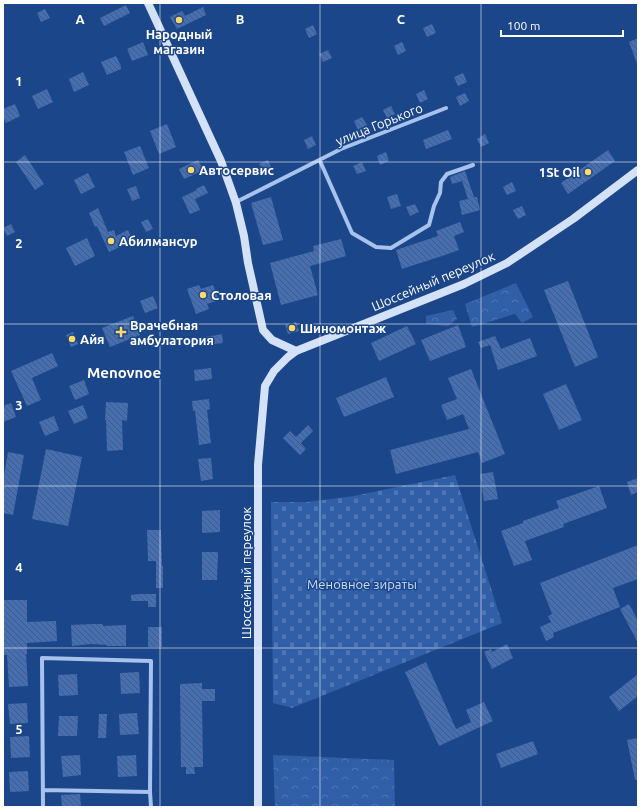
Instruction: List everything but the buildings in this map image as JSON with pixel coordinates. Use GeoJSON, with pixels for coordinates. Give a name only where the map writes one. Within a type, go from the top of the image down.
{"type":"FeatureCollection","features":[{"type":"Feature","properties":{"kind":"main road"},"geometry":{"type":"LineString","coordinates":[[148,3],[220,161],[236,202],[263,330],[272,340],[296,351]]}},
{"type":"Feature","properties":{"kind":"main road","name":"Шоссейный переулок"},"geometry":{"type":"LineString","coordinates":[[258,807],[258,465],[265,386],[274,371],[296,351],[471,280],[507,263],[573,219],[638,170]]}},
{"type":"Feature","properties":{"kind":"street","name":"улица Горького"},"geometry":{"type":"LineString","coordinates":[[236,202],[341,149],[446,108]]}},
{"type":"Feature","properties":{"kind":"street"},"geometry":{"type":"LineString","coordinates":[[320,160],[352,233],[376,247],[391,248],[429,225],[434,206],[440,193],[441,182],[446,174],[473,165]]}},
{"type":"Feature","properties":{"kind":"street"},"geometry":{"type":"LineString","coordinates":[[43,807],[42,658],[151,661],[151,807]]}},
{"type":"Feature","properties":{"kind":"street"},"geometry":{"type":"LineString","coordinates":[[43,790],[150,792]]}},
{"type":"Feature","properties":{"kind":"green space"},"geometry":{"type":"Polygon","coordinates":[[[516,283],[533,317],[522,323],[515,314],[472,327],[465,304],[516,283]]]}},
{"type":"Feature","properties":{"kind":"green space"},"geometry":{"type":"Polygon","coordinates":[[[453,310],[457,319],[448,326],[426,324],[426,316],[453,310]]]}},
{"type":"Feature","properties":{"kind":"green space","name":"Меновное зираты"},"geometry":{"type":"Polygon","coordinates":[[[455,475],[502,623],[292,708],[273,703],[271,502],[307,502],[354,496],[455,475]]]}},
{"type":"Feature","properties":{"kind":"green space"},"geometry":{"type":"Polygon","coordinates":[[[273,755],[394,760],[395,807],[275,807],[273,755]]]}},
{"type":"Feature","properties":{"kind":"place","name":"Народный магазин"},"geometry":{"type":"Point","coordinates":[179,20]}},
{"type":"Feature","properties":{"kind":"place","name":"Автосервис"},"geometry":{"type":"Point","coordinates":[191,170]}},
{"type":"Feature","properties":{"kind":"place","name":"1St Oil"},"geometry":{"type":"Point","coordinates":[588,172]}},
{"type":"Feature","properties":{"kind":"place","name":"Абилмансур"},"geometry":{"type":"Point","coordinates":[111,241]}},
{"type":"Feature","properties":{"kind":"place","name":"Столовая"},"geometry":{"type":"Point","coordinates":[203,295]}},
{"type":"Feature","properties":{"kind":"place","name":"Шиномонтаж"},"geometry":{"type":"Point","coordinates":[292,328]}},
{"type":"Feature","properties":{"kind":"place","name":"Врачебная амбулатория"},"geometry":{"type":"Point","coordinates":[121,332]}},
{"type":"Feature","properties":{"kind":"place","name":"Айя"},"geometry":{"type":"Point","coordinates":[72,339]}},
{"type":"Feature","properties":{"kind":"district","name":"Menovnoe"},"geometry":{"type":"Point","coordinates":[124,372]}}]}
